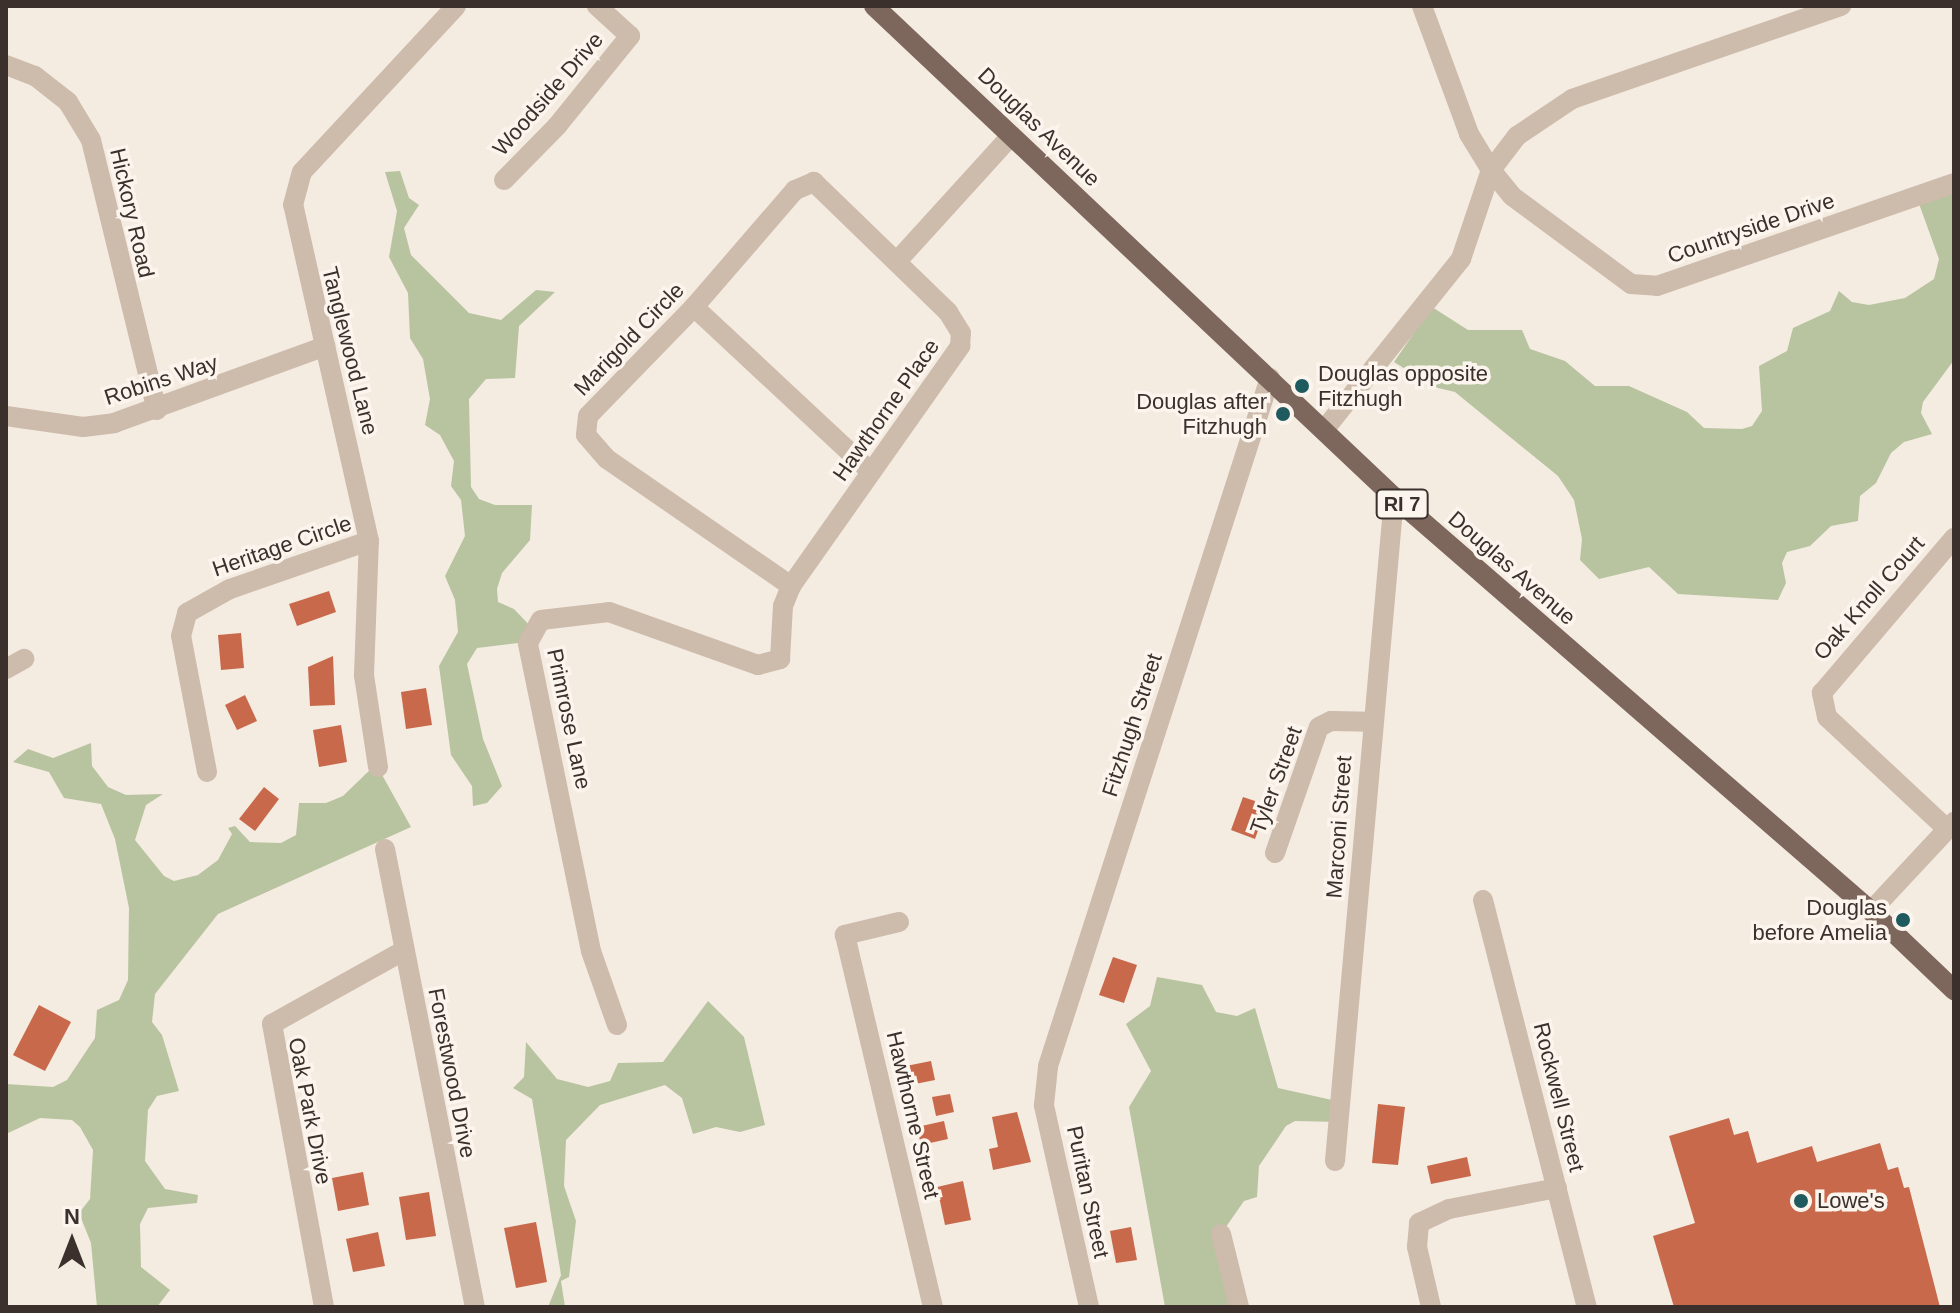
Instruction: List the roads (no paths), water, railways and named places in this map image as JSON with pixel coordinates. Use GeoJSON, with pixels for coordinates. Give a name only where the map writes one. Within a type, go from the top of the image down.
{"type":"FeatureCollection","features":[{"type":"Feature","properties":{"kind":"main road","name":"Douglas Avenue"},"geometry":{"type":"LineString","coordinates":[[874,6],[1394,497],[1871,911],[1954,990]]}},
{"type":"Feature","properties":{"kind":"street","name":"Tanglewood Lane"},"geometry":{"type":"LineString","coordinates":[[378,767],[364,675],[369,541],[325,346],[296,236],[295,187],[302,172],[456,6]]}},
{"type":"Feature","properties":{"kind":"street","name":"Woodside Drive"},"geometry":{"type":"LineString","coordinates":[[504,180],[557,126],[630,36],[597,6]]}},
{"type":"Feature","properties":{"kind":"street","name":"Countryside Drive"},"geometry":{"type":"LineString","coordinates":[[1422,6],[1469,134],[1491,170],[1512,196],[1631,284],[1657,286],[1954,183]]}},
{"type":"Feature","properties":{"kind":"street"},"geometry":{"type":"LineString","coordinates":[[1324,430],[1461,259],[1491,170],[1517,136],[1572,99],[1841,6]]}},
{"type":"Feature","properties":{"kind":"street","name":"Hickory Road"},"geometry":{"type":"LineString","coordinates":[[6,65],[35,76],[68,102],[91,140],[157,410]]}},
{"type":"Feature","properties":{"kind":"street"},"geometry":{"type":"LineString","coordinates":[[899,259],[1011,136]]}},
{"type":"Feature","properties":{"kind":"street","name":"Marigold Circle"},"geometry":{"type":"LineString","coordinates":[[791,586],[607,459],[586,435],[588,416],[694,307],[795,190],[814,182],[899,259]]}},
{"type":"Feature","properties":{"kind":"street","name":"Hawthorne Place"},"geometry":{"type":"LineString","coordinates":[[780,659],[783,606],[791,586],[960,346],[961,333],[948,312],[899,259]]}},
{"type":"Feature","properties":{"kind":"street"},"geometry":{"type":"LineString","coordinates":[[694,307],[871,472]]}},
{"type":"Feature","properties":{"kind":"street","name":"Robins Way"},"geometry":{"type":"LineString","coordinates":[[6,416],[83,427],[157,410],[325,346]]}},
{"type":"Feature","properties":{"kind":"street","name":"Fitzhugh Street"},"geometry":{"type":"LineString","coordinates":[[1044,1087],[1270,378]]}},
{"type":"Feature","properties":{"kind":"street","name":"Marconi Street"},"geometry":{"type":"LineString","coordinates":[[1335,1161],[1370,722],[1394,497]]}},
{"type":"Feature","properties":{"kind":"street","name":"Oak Knoll Court"},"geometry":{"type":"LineString","coordinates":[[1951,825],[1827,717],[1822,693],[1954,538]]}},
{"type":"Feature","properties":{"kind":"street","name":"Heritage Circle"},"geometry":{"type":"LineString","coordinates":[[207,772],[181,636],[187,613],[230,589],[369,541]]}},
{"type":"Feature","properties":{"kind":"street","name":"Primrose Lane"},"geometry":{"type":"LineString","coordinates":[[617,1025],[591,951],[528,643],[541,620],[609,612],[758,665],[780,659]]}},
{"type":"Feature","properties":{"kind":"street"},"geometry":{"type":"LineString","coordinates":[[6,669],[24,659]]}},
{"type":"Feature","properties":{"kind":"street","name":"Tyler Street"},"geometry":{"type":"LineString","coordinates":[[1275,853],[1319,727],[1331,721],[1370,722]]}},
{"type":"Feature","properties":{"kind":"street"},"geometry":{"type":"LineString","coordinates":[[1871,911],[1951,825]]}},
{"type":"Feature","properties":{"kind":"street","name":"Forestwood Drive"},"geometry":{"type":"LineString","coordinates":[[385,849],[475,1307]]}},
{"type":"Feature","properties":{"kind":"street","name":"Rockwell Street"},"geometry":{"type":"LineString","coordinates":[[1483,900],[1587,1307]]}},
{"type":"Feature","properties":{"kind":"street","name":"Hawthorne Street"},"geometry":{"type":"LineString","coordinates":[[899,922],[845,935],[933,1307]]}},
{"type":"Feature","properties":{"kind":"street","name":"Oak Park Drive"},"geometry":{"type":"LineString","coordinates":[[324,1307],[270,1034],[272,1024],[403,951]]}},
{"type":"Feature","properties":{"kind":"street","name":"Puritan Street"},"geometry":{"type":"LineString","coordinates":[[1044,1087],[1089,1307]]}},
{"type":"Feature","properties":{"kind":"street"},"geometry":{"type":"LineString","coordinates":[[1431,1307],[1416,1228],[1425,1218],[1449,1209],[1557,1188]]}},
{"type":"Feature","properties":{"kind":"street"},"geometry":{"type":"LineString","coordinates":[[1221,1234],[1239,1307]]}},
{"type":"Feature","properties":{"kind":"place","name":"Douglas opposite Fitzhugh"},"geometry":{"type":"Point","coordinates":[1302,386]}},
{"type":"Feature","properties":{"kind":"place","name":"Douglas after Fitzhugh"},"geometry":{"type":"Point","coordinates":[1283,414]}},
{"type":"Feature","properties":{"kind":"place","name":"Douglas before Amelia"},"geometry":{"type":"Point","coordinates":[1903,920]}},
{"type":"Feature","properties":{"kind":"place","name":"Lowe's"},"geometry":{"type":"Point","coordinates":[1801,1201]}}]}
